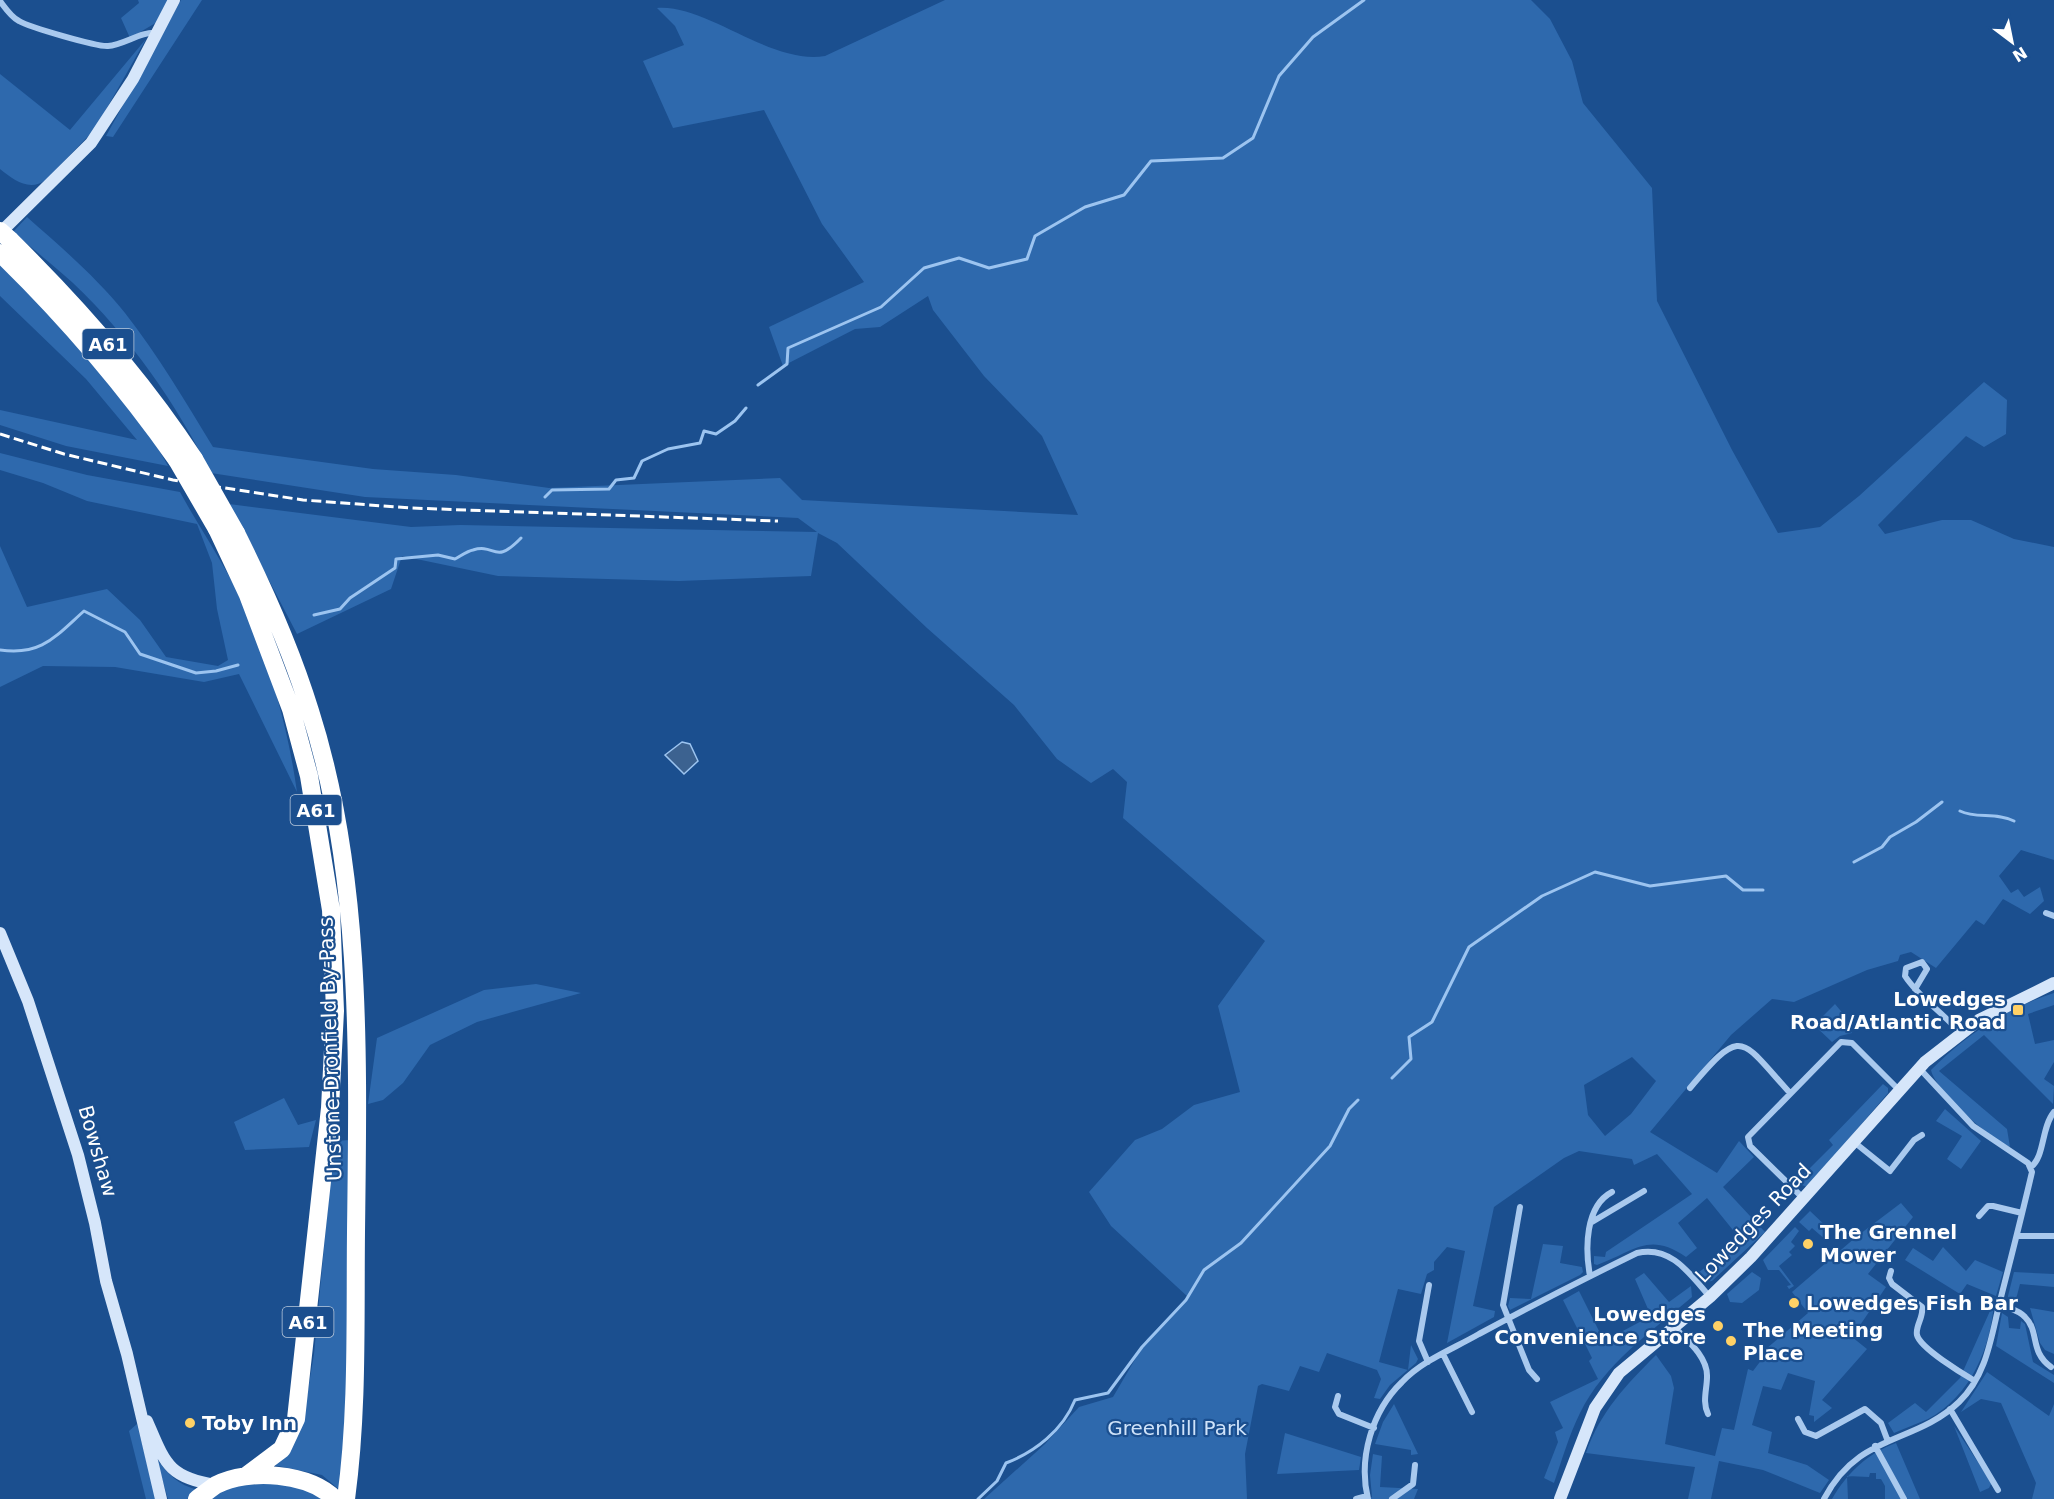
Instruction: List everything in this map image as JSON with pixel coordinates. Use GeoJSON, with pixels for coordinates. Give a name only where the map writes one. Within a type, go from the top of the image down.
{"type":"FeatureCollection","features":[{"type":"Feature","properties":{"kind":"highway","name":"Unstone-Dronfield By-Pass"},"geometry":{"type":"LineString","coordinates":[[2,239],[95,328],[158,406],[248,595],[274,658],[291,709],[316,809],[331,910],[335,1011],[327,1146],[296,1419],[282,1449],[246,1476]]}},
{"type":"Feature","properties":{"kind":"highway","name":"Unstone-Dronfield By-Pass"},"geometry":{"type":"LineString","coordinates":[[185,460],[236,533],[265,591],[292,657],[311,713],[328,782],[352,940],[357,1104],[353,1442],[346,1499]]}},
{"type":"Feature","properties":{"kind":"highway","name":"Bowshaw"},"geometry":{"type":"LineString","coordinates":[[197,1499],[217,1485],[246,1476],[301,1480],[320,1487],[335,1499]]}},
{"type":"Feature","properties":{"kind":"main road"},"geometry":{"type":"LineString","coordinates":[[2,239],[91,143],[112,114],[174,0]]}},
{"type":"Feature","properties":{"kind":"main road","name":"Bowshaw"},"geometry":{"type":"LineString","coordinates":[[0,933],[28,1001],[78,1155],[95,1223],[106,1281],[161,1499]]}},
{"type":"Feature","properties":{"kind":"main road","name":"Lowedges Road"},"geometry":{"type":"LineString","coordinates":[[1560,1499],[1595,1408],[1604,1392],[1623,1369],[1710,1297],[1751,1257],[1919,1068],[1960,1033],[1999,1008],[2054,982]]}},
{"type":"Feature","properties":{"kind":"main road","name":"Bowshaw"},"geometry":{"type":"LineString","coordinates":[[134,1387],[164,1462],[176,1474],[193,1482],[217,1485]]}},
{"type":"Feature","properties":{"kind":"street"},"geometry":{"type":"LineString","coordinates":[[0,2],[12,16],[27,25],[101,46],[157,33]]}},
{"type":"Feature","properties":{"kind":"street"},"geometry":{"type":"LineString","coordinates":[[2046,913],[2054,916]]}},
{"type":"Feature","properties":{"kind":"street"},"geometry":{"type":"LineString","coordinates":[[1915,989],[1946,1016],[1960,1033]]}},
{"type":"Feature","properties":{"kind":"street"},"geometry":{"type":"LineString","coordinates":[[1804,1200],[1748,1142],[1748,1137],[1841,1042],[1852,1043],[1898,1089]]}},
{"type":"Feature","properties":{"kind":"street"},"geometry":{"type":"LineString","coordinates":[[1690,1088],[1729,1046],[1740,1044],[1753,1052],[1790,1093]]}},
{"type":"Feature","properties":{"kind":"street"},"geometry":{"type":"LineString","coordinates":[[1919,1068],[1973,1126],[2031,1167]]}},
{"type":"Feature","properties":{"kind":"street"},"geometry":{"type":"LineString","coordinates":[[1824,1499],[1847,1467],[1887,1439],[1929,1423],[1950,1409],[1975,1381],[1987,1357],[2017,1236],[2031,1167],[2038,1160],[2044,1129],[2054,1112]]}},
{"type":"Feature","properties":{"kind":"street"},"geometry":{"type":"LineString","coordinates":[[1884,1178],[1914,1140],[1922,1135]]}},
{"type":"Feature","properties":{"kind":"street"},"geometry":{"type":"LineString","coordinates":[[1854,1142],[1890,1171]]}},
{"type":"Feature","properties":{"kind":"street"},"geometry":{"type":"LineString","coordinates":[[1591,1222],[1644,1191]]}},
{"type":"Feature","properties":{"kind":"street"},"geometry":{"type":"LineString","coordinates":[[1590,1276],[1588,1256],[1591,1222],[1597,1202],[1612,1192]]}},
{"type":"Feature","properties":{"kind":"street"},"geometry":{"type":"LineString","coordinates":[[1979,1216],[1988,1206],[2022,1213]]}},
{"type":"Feature","properties":{"kind":"street"},"geometry":{"type":"LineString","coordinates":[[1520,1207],[1503,1299],[1503,1311],[1529,1370],[1537,1379]]}},
{"type":"Feature","properties":{"kind":"street"},"geometry":{"type":"LineString","coordinates":[[2017,1236],[2054,1236]]}},
{"type":"Feature","properties":{"kind":"street"},"geometry":{"type":"LineString","coordinates":[[1356,1499],[1367,1497],[1364,1461],[1374,1428],[1392,1394],[1410,1374],[1428,1362],[1637,1253],[1660,1252],[1678,1262],[1710,1297]]}},
{"type":"Feature","properties":{"kind":"street"},"geometry":{"type":"LineString","coordinates":[[1891,1271],[1889,1278],[1892,1284],[1923,1307],[1917,1330],[1919,1339],[1947,1363],[1975,1381]]}},
{"type":"Feature","properties":{"kind":"street"},"geometry":{"type":"LineString","coordinates":[[1428,1362],[1419,1341],[1429,1285]]}},
{"type":"Feature","properties":{"kind":"street"},"geometry":{"type":"LineString","coordinates":[[1999,1304],[2023,1315],[2028,1320],[2039,1357],[2051,1367]]}},
{"type":"Feature","properties":{"kind":"street"},"geometry":{"type":"LineString","coordinates":[[1674,1327],[1695,1349],[1707,1368],[1705,1408],[1708,1414]]}},
{"type":"Feature","properties":{"kind":"street"},"geometry":{"type":"LineString","coordinates":[[1443,1354],[1472,1412]]}},
{"type":"Feature","properties":{"kind":"street"},"geometry":{"type":"LineString","coordinates":[[1338,1396],[1335,1407],[1339,1414],[1374,1428]]}},
{"type":"Feature","properties":{"kind":"street"},"geometry":{"type":"LineString","coordinates":[[1798,1419],[1805,1432],[1816,1436],[1865,1409],[1881,1423],[1887,1439]]}},
{"type":"Feature","properties":{"kind":"street"},"geometry":{"type":"LineString","coordinates":[[1950,1409],[1998,1491]]}},
{"type":"Feature","properties":{"kind":"street"},"geometry":{"type":"LineString","coordinates":[[1875,1446],[1904,1499]]}},
{"type":"Feature","properties":{"kind":"street"},"geometry":{"type":"LineString","coordinates":[[1392,1499],[1413,1484],[1415,1465]]}},
{"type":"Feature","properties":{"kind":"green space"},"geometry":{"type":"Polygon","coordinates":[[[138,0],[171,0],[159,21],[130,38],[121,18],[139,3],[138,0]]]}},
{"type":"Feature","properties":{"kind":"green space"},"geometry":{"type":"Polygon","coordinates":[[[181,0],[202,0],[113,137],[106,136],[181,0]]]}},
{"type":"Feature","properties":{"kind":"green space","name":"Greenhill Park"},"geometry":{"type":"Polygon","coordinates":[[[945,0],[1531,0],[1550,19],[1572,61],[1583,103],[1652,188],[1657,301],[1732,450],[1778,533],[1820,527],[1859,496],[1984,382],[2007,400],[2006,434],[1984,447],[1966,436],[1878,525],[1885,534],[1942,520],[1971,520],[2014,539],[2054,547],[2054,860],[2021,850],[1999,876],[2011,893],[2018,889],[2024,897],[2040,887],[2044,901],[2030,914],[2003,899],[1984,925],[1976,920],[1936,968],[1911,952],[1900,955],[1898,961],[1867,970],[1794,1002],[1772,999],[1731,1035],[1650,1132],[1717,1173],[1739,1141],[1754,1157],[1723,1187],[1765,1232],[1712,1281],[1706,1282],[1698,1273],[1707,1266],[1711,1270],[1741,1240],[1707,1198],[1678,1223],[1697,1248],[1686,1257],[1673,1249],[1651,1245],[1641,1246],[1597,1265],[1594,1264],[1594,1256],[1605,1257],[1606,1252],[1692,1194],[1657,1154],[1634,1165],[1632,1159],[1579,1151],[1564,1158],[1494,1207],[1473,1306],[1495,1311],[1494,1317],[1447,1343],[1465,1251],[1447,1247],[1434,1262],[1434,1270],[1427,1274],[1421,1294],[1398,1289],[1379,1362],[1408,1370],[1390,1385],[1380,1399],[1374,1398],[1381,1379],[1377,1370],[1327,1353],[1319,1372],[1300,1366],[1289,1391],[1262,1384],[1258,1386],[1245,1454],[1247,1499],[984,1499],[1045,1444],[1079,1407],[1113,1397],[1147,1339],[1188,1297],[1111,1226],[1089,1192],[1135,1140],[1162,1129],[1194,1105],[1240,1092],[1218,1006],[1265,941],[1123,818],[1127,782],[1113,769],[1091,783],[1057,759],[1014,705],[927,628],[837,543],[818,533],[811,576],[679,581],[498,576],[402,556],[391,589],[297,634],[229,504],[411,527],[460,525],[817,532],[798,518],[365,497],[211,473],[167,396],[114,326],[73,283],[13,232],[27,217],[102,287],[149,345],[213,447],[373,469],[456,475],[549,488],[780,478],[802,500],[1078,515],[1042,436],[984,376],[933,310],[928,296],[880,327],[855,329],[783,366],[769,327],[864,282],[822,224],[764,110],[673,128],[643,61],[684,45],[675,26],[657,8],[676,9],[697,15],[783,52],[804,56],[825,56],[945,0]],[[1632,1057],[1584,1085],[1588,1115],[1605,1136],[1631,1114],[1656,1081],[1632,1057]]]}},
{"type":"Feature","properties":{"kind":"green space"},"geometry":{"type":"Polygon","coordinates":[[[146,39],[95,129],[46,180],[28,185],[0,169],[0,74],[70,130],[146,39]]]}},
{"type":"Feature","properties":{"kind":"green space"},"geometry":{"type":"Polygon","coordinates":[[[0,264],[92,359],[113,384],[133,410],[168,466],[66,446],[0,425],[0,410],[137,440],[86,379],[0,296],[0,264]]]}},
{"type":"Feature","properties":{"kind":"green space"},"geometry":{"type":"Polygon","coordinates":[[[0,453],[87,475],[180,492],[230,578],[263,653],[289,745],[297,792],[239,674],[204,682],[115,667],[43,666],[0,687],[0,546],[27,607],[107,589],[140,620],[166,657],[218,666],[228,660],[217,609],[212,563],[197,524],[87,501],[43,483],[0,470],[0,453]]]}},
{"type":"Feature","properties":{"kind":"green space"},"geometry":{"type":"Polygon","coordinates":[[[536,984],[581,993],[477,1022],[430,1045],[403,1083],[383,1100],[368,1104],[377,1038],[484,990],[536,984]]]}},
{"type":"Feature","properties":{"kind":"green space"},"geometry":{"type":"Polygon","coordinates":[[[2054,993],[2054,1005],[2028,1014],[2035,1044],[2054,1040],[2054,1062],[2044,1079],[2054,1086],[2053,1104],[1984,1035],[1939,1071],[2007,1129],[2010,1147],[1964,1113],[1942,1090],[1931,1070],[1988,1024],[2020,1006],[2054,993]]]}},
{"type":"Feature","properties":{"kind":"green space"},"geometry":{"type":"Polygon","coordinates":[[[1835,1004],[1845,1016],[1842,1021],[1852,1033],[1840,1036],[1832,1042],[1814,1025],[1835,1004]]]}},
{"type":"Feature","properties":{"kind":"green space"},"geometry":{"type":"Polygon","coordinates":[[[1883,1084],[1888,1088],[1888,1093],[1808,1187],[1795,1183],[1833,1145],[1829,1140],[1883,1084]]]}},
{"type":"Feature","properties":{"kind":"green space"},"geometry":{"type":"Polygon","coordinates":[[[284,1098],[298,1125],[316,1120],[309,1147],[245,1150],[234,1122],[284,1098]]]}},
{"type":"Feature","properties":{"kind":"green space"},"geometry":{"type":"Polygon","coordinates":[[[1945,1109],[1981,1141],[1961,1169],[1947,1159],[1962,1136],[1936,1121],[1945,1109]]]}},
{"type":"Feature","properties":{"kind":"green space"},"geometry":{"type":"Polygon","coordinates":[[[350,1140],[347,1449],[342,1492],[322,1475],[273,1465],[303,1420],[314,1354],[334,1141],[350,1140]]]}},
{"type":"Feature","properties":{"kind":"green space"},"geometry":{"type":"Polygon","coordinates":[[[1901,1203],[1913,1217],[1868,1274],[1886,1287],[1852,1337],[1867,1349],[1822,1400],[1832,1408],[1814,1422],[1814,1416],[1809,1415],[1815,1381],[1788,1373],[1781,1390],[1763,1386],[1752,1425],[1772,1432],[1768,1453],[1807,1465],[1829,1480],[1820,1493],[1763,1470],[1719,1461],[1711,1499],[1688,1499],[1695,1467],[1586,1453],[1606,1412],[1624,1388],[1656,1355],[1671,1376],[1674,1388],[1665,1444],[1715,1456],[1722,1428],[1734,1430],[1748,1369],[1753,1371],[1762,1359],[1759,1355],[1808,1313],[1792,1292],[1856,1237],[1901,1203]]]}},
{"type":"Feature","properties":{"kind":"green space"},"geometry":{"type":"Polygon","coordinates":[[[1810,1211],[1829,1229],[1831,1233],[1827,1241],[1812,1228],[1809,1231],[1799,1222],[1810,1211]]]}},
{"type":"Feature","properties":{"kind":"green space"},"geometry":{"type":"Polygon","coordinates":[[[1795,1227],[1799,1231],[1791,1242],[1795,1246],[1789,1252],[1792,1255],[1779,1266],[1794,1286],[1789,1289],[1787,1286],[1791,1285],[1779,1270],[1768,1270],[1763,1260],[1795,1227]]]}},
{"type":"Feature","properties":{"kind":"green space"},"geometry":{"type":"Polygon","coordinates":[[[1543,1244],[1563,1246],[1560,1263],[1582,1267],[1583,1272],[1510,1310],[1508,1306],[1510,1298],[1531,1299],[1543,1244]]]}},
{"type":"Feature","properties":{"kind":"green space"},"geometry":{"type":"Polygon","coordinates":[[[1943,1247],[1966,1271],[1975,1260],[2003,1272],[1996,1296],[1967,1284],[1960,1294],[1905,1260],[1913,1248],[1933,1261],[1943,1247]]]}},
{"type":"Feature","properties":{"kind":"green space"},"geometry":{"type":"Polygon","coordinates":[[[1752,1272],[1761,1278],[1759,1290],[1742,1303],[1730,1302],[1727,1294],[1752,1272]]]}},
{"type":"Feature","properties":{"kind":"green space"},"geometry":{"type":"Polygon","coordinates":[[[2014,1272],[2054,1274],[2054,1287],[2020,1284],[2015,1303],[2009,1301],[2008,1296],[2014,1272]]]}},
{"type":"Feature","properties":{"kind":"green space"},"geometry":{"type":"Polygon","coordinates":[[[1644,1273],[1669,1302],[1691,1286],[1692,1297],[1615,1364],[1590,1395],[1576,1421],[1554,1483],[1544,1478],[1558,1442],[1555,1432],[1563,1428],[1550,1402],[1598,1379],[1589,1361],[1592,1358],[1563,1300],[1579,1291],[1604,1341],[1651,1316],[1635,1279],[1644,1273]]]}},
{"type":"Feature","properties":{"kind":"green space"},"geometry":{"type":"Polygon","coordinates":[[[1994,1302],[1983,1353],[1967,1384],[1943,1409],[1928,1419],[1894,1433],[1888,1423],[1915,1403],[1926,1412],[1960,1378],[1994,1302]]]}},
{"type":"Feature","properties":{"kind":"green space"},"geometry":{"type":"Polygon","coordinates":[[[2030,1308],[2054,1312],[2054,1354],[2045,1350],[2040,1343],[2030,1308]]]}},
{"type":"Feature","properties":{"kind":"green space"},"geometry":{"type":"Polygon","coordinates":[[[2002,1313],[2008,1317],[2009,1328],[2020,1329],[2021,1321],[2025,1324],[2033,1362],[2054,1375],[2054,1383],[1996,1346],[2002,1313]]]}},
{"type":"Feature","properties":{"kind":"green space"},"geometry":{"type":"Polygon","coordinates":[[[1411,1345],[1418,1359],[1408,1370],[1411,1345]]]}},
{"type":"Feature","properties":{"kind":"green space"},"geometry":{"type":"Polygon","coordinates":[[[1987,1372],[2049,1416],[2054,1404],[2054,1499],[2032,1499],[2036,1483],[2001,1403],[1981,1399],[1961,1412],[1987,1372]]]}},
{"type":"Feature","properties":{"kind":"green space"},"geometry":{"type":"Polygon","coordinates":[[[1394,1404],[1418,1454],[1411,1455],[1411,1450],[1375,1444],[1383,1422],[1394,1404]]]}},
{"type":"Feature","properties":{"kind":"green space"},"geometry":{"type":"Polygon","coordinates":[[[137,1424],[156,1499],[146,1499],[129,1431],[137,1424]]]}},
{"type":"Feature","properties":{"kind":"green space"},"geometry":{"type":"Polygon","coordinates":[[[1954,1426],[1987,1476],[1991,1484],[1989,1488],[1980,1492],[1954,1426]]]}},
{"type":"Feature","properties":{"kind":"green space"},"geometry":{"type":"Polygon","coordinates":[[[1285,1433],[1361,1457],[1359,1470],[1277,1474],[1285,1433]]]}},
{"type":"Feature","properties":{"kind":"green space"},"geometry":{"type":"Polygon","coordinates":[[[1896,1443],[1920,1499],[1885,1499],[1885,1486],[1881,1479],[1876,1479],[1876,1473],[1870,1473],[1869,1477],[1848,1476],[1867,1458],[1896,1443]]]}},
{"type":"Feature","properties":{"kind":"green space"},"geometry":{"type":"Polygon","coordinates":[[[1373,1454],[1382,1456],[1380,1487],[1418,1489],[1414,1499],[1368,1499],[1372,1497],[1370,1475],[1373,1454]]]}},
{"type":"Feature","properties":{"kind":"green space"},"geometry":{"type":"Polygon","coordinates":[[[156,1458],[174,1478],[198,1490],[190,1499],[168,1499],[156,1458]]]}},
{"type":"Feature","properties":{"kind":"green space"},"geometry":{"type":"Polygon","coordinates":[[[1847,1478],[1848,1499],[1832,1499],[1838,1490],[1847,1478]]]}},
{"type":"Feature","properties":{"kind":"green space"},"geometry":{"type":"Polygon","coordinates":[[[276,1483],[309,1488],[327,1499],[210,1499],[232,1486],[276,1483]]]}},
{"type":"Feature","properties":{"kind":"shaded area"},"geometry":{"type":"Polygon","coordinates":[[[682,742],[690,744],[698,761],[684,774],[665,755],[682,742]]]}},
{"type":"Feature","properties":{"kind":"waterway"},"geometry":{"type":"LineString","coordinates":[[758,385],[787,364],[788,348],[881,307],[924,268],[959,258],[989,268],[1027,259],[1035,236],[1085,207],[1124,195],[1151,161],[1223,158],[1253,138],[1279,76],[1313,37],[1364,0]]}},
{"type":"Feature","properties":{"kind":"waterway"},"geometry":{"type":"LineString","coordinates":[[545,497],[552,490],[609,489],[616,480],[634,478],[642,461],[668,449],[700,443],[704,431],[716,434],[735,421],[746,408]]}},
{"type":"Feature","properties":{"kind":"waterway"},"geometry":{"type":"LineString","coordinates":[[314,615],[340,609],[350,598],[395,568],[396,559],[438,555],[455,559],[469,551],[481,549],[500,552],[505,551],[521,538]]}},
{"type":"Feature","properties":{"kind":"waterway"},"geometry":{"type":"LineString","coordinates":[[0,650],[14,651],[37,647],[55,636],[84,611],[125,632],[140,654],[196,673],[238,665]]}},
{"type":"Feature","properties":{"kind":"waterway"},"geometry":{"type":"LineString","coordinates":[[1854,862],[1882,847],[1890,837],[1916,822],[1942,802]]}},
{"type":"Feature","properties":{"kind":"waterway"},"geometry":{"type":"LineString","coordinates":[[1960,811],[2014,821]]}},
{"type":"Feature","properties":{"kind":"waterway"},"geometry":{"type":"LineString","coordinates":[[1392,1078],[1411,1059],[1409,1037],[1432,1022],[1469,947],[1542,896],[1595,872],[1650,886],[1726,876],[1743,890],[1763,890]]}},
{"type":"Feature","properties":{"kind":"waterway"},"geometry":{"type":"LineString","coordinates":[[978,1499],[997,1481],[1006,1463],[1027,1453],[1056,1430],[1075,1400],[1108,1393],[1142,1347],[1186,1300],[1204,1270],[1241,1243],[1330,1146],[1349,1109],[1358,1100]]}},
{"type":"Feature","properties":{"kind":"railway"},"geometry":{"type":"LineString","coordinates":[[0,434],[64,454],[173,480],[303,500],[410,508],[778,521]]}},
{"type":"Feature","properties":{"kind":"place","name":"Lowedges Road/Atlantic Road"},"geometry":{"type":"Point","coordinates":[2018,1010]}},
{"type":"Feature","properties":{"kind":"place","name":"The Grennel Mower"},"geometry":{"type":"Point","coordinates":[1808,1244]}},
{"type":"Feature","properties":{"kind":"place","name":"Lowedges Fish Bar"},"geometry":{"type":"Point","coordinates":[1794,1303]}},
{"type":"Feature","properties":{"kind":"place","name":"Lowedges Convenience Store"},"geometry":{"type":"Point","coordinates":[1718,1326]}},
{"type":"Feature","properties":{"kind":"place","name":"The Meeting Place"},"geometry":{"type":"Point","coordinates":[1731,1341]}},
{"type":"Feature","properties":{"kind":"place","name":"Toby Inn"},"geometry":{"type":"Point","coordinates":[190,1423]}}]}
